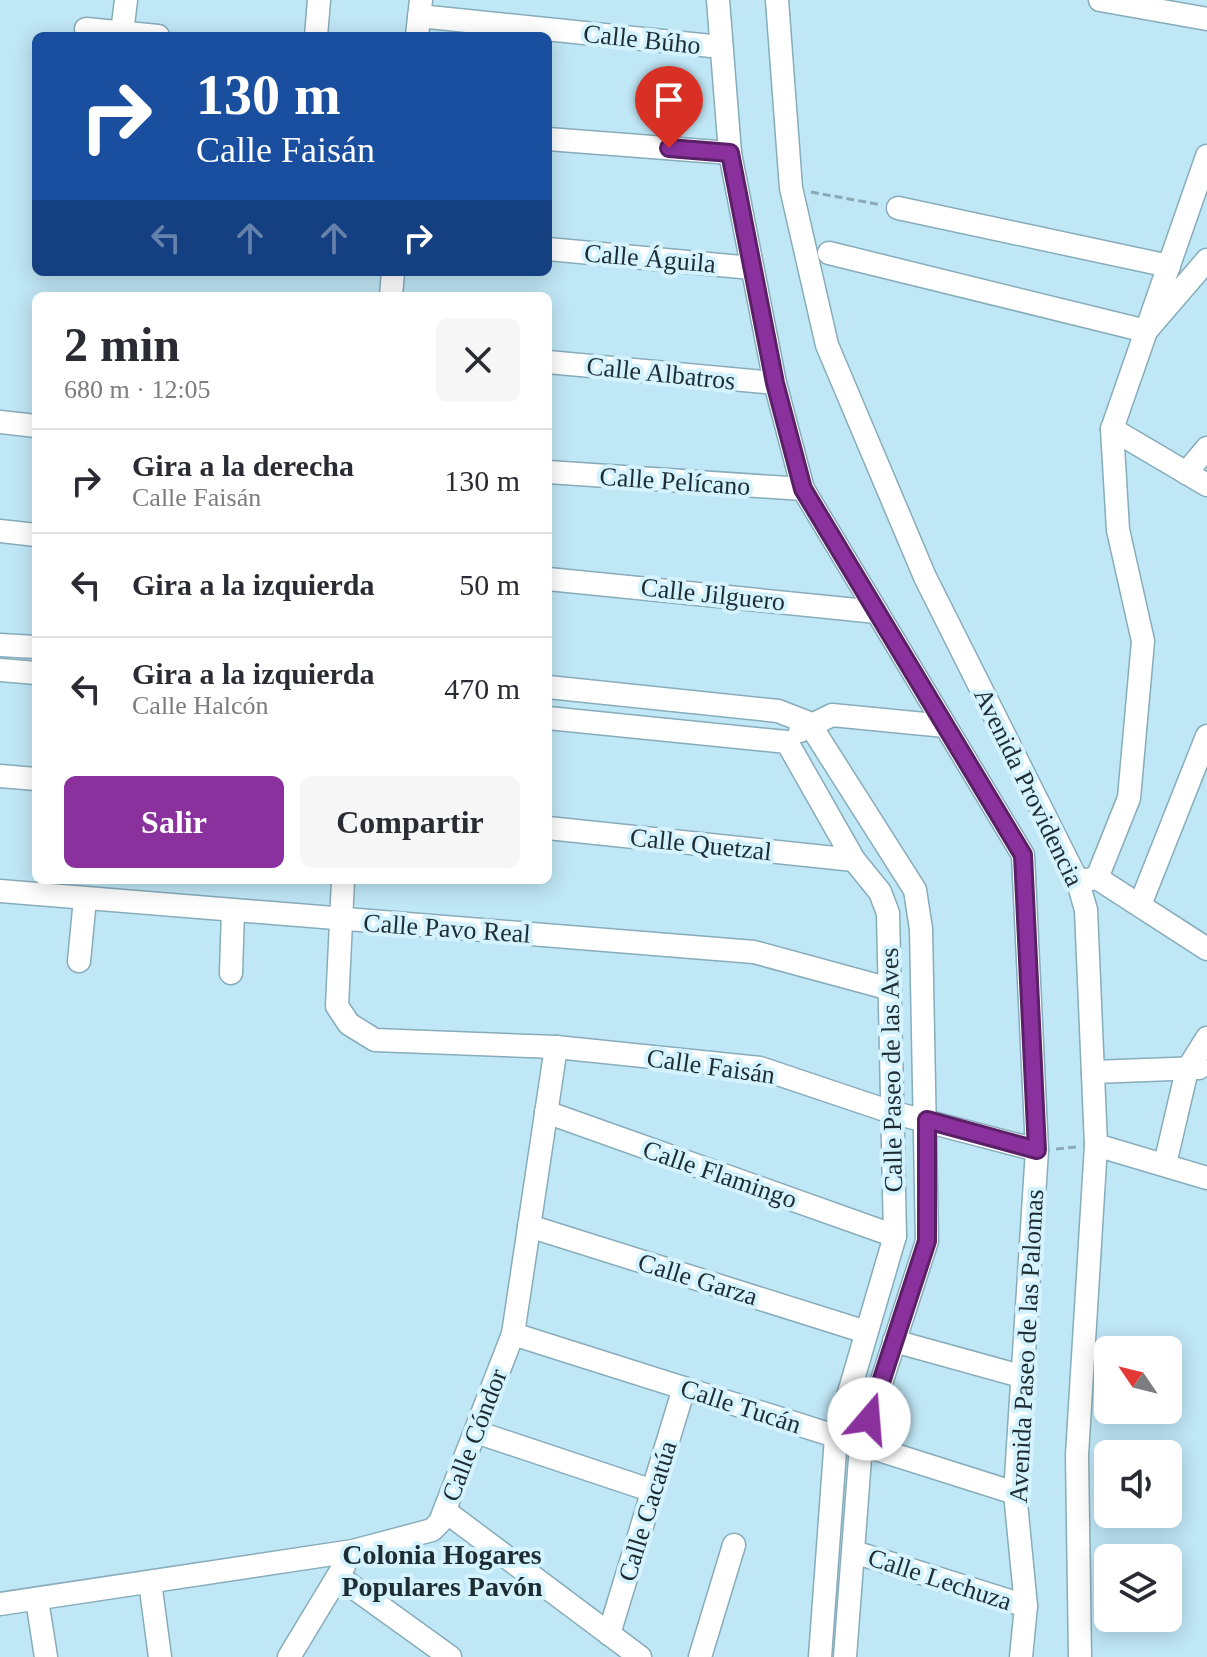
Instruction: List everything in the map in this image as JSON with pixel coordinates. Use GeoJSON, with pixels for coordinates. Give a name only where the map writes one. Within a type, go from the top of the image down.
{"type":"FeatureCollection","features":[{"type":"Feature","properties":{"kind":"street"},"geometry":{"type":"LineString","coordinates":[[122,32],[126,0]]}},
{"type":"Feature","properties":{"kind":"street"},"geometry":{"type":"LineString","coordinates":[[316,32],[319,0]]}},
{"type":"Feature","properties":{"kind":"street","name":"Avenida Paseo de las Palomas"},"geometry":{"type":"LineString","coordinates":[[718,0],[730,153],[775,383],[803,489],[1023,855],[1037,1150],[1015,1493],[1026,1606],[1021,1657]]}},
{"type":"Feature","properties":{"kind":"street","name":"Avenida Providencia"},"geometry":{"type":"LineString","coordinates":[[777,0],[791,188],[827,345],[925,577],[1087,880],[1096,1145],[1077,1455],[1080,1657]]}},
{"type":"Feature","properties":{"kind":"street"},"geometry":{"type":"LineString","coordinates":[[1100,0],[1207,19]]}},
{"type":"Feature","properties":{"kind":"street","name":"Calle Búho"},"geometry":{"type":"LineString","coordinates":[[419,17],[721,47]]}},
{"type":"Feature","properties":{"kind":"street"},"geometry":{"type":"LineString","coordinates":[[86,29],[113,32]]}},
{"type":"Feature","properties":{"kind":"street"},"geometry":{"type":"LineString","coordinates":[[552,139],[730,153]]}},
{"type":"Feature","properties":{"kind":"street"},"geometry":{"type":"LineString","coordinates":[[1207,156],[1112,429],[1118,530],[1143,641],[1129,798],[1087,880],[1140,905],[1207,949]]}},
{"type":"Feature","properties":{"kind":"street"},"geometry":{"type":"LineString","coordinates":[[898,208],[1169,266]]}},
{"type":"Feature","properties":{"kind":"street","name":"Calle Águila"},"geometry":{"type":"LineString","coordinates":[[552,249],[752,268]]}},
{"type":"Feature","properties":{"kind":"street"},"geometry":{"type":"LineString","coordinates":[[829,253],[1146,331]]}},
{"type":"Feature","properties":{"kind":"street"},"geometry":{"type":"LineString","coordinates":[[1146,331],[1207,260]]}},
{"type":"Feature","properties":{"kind":"street","name":"Calle Albatros"},"geometry":{"type":"LineString","coordinates":[[552,362],[775,383]]}},
{"type":"Feature","properties":{"kind":"street"},"geometry":{"type":"LineString","coordinates":[[0,422],[32,426]]}},
{"type":"Feature","properties":{"kind":"street"},"geometry":{"type":"LineString","coordinates":[[1112,429],[1207,485]]}},
{"type":"Feature","properties":{"kind":"street"},"geometry":{"type":"LineString","coordinates":[[1186,473],[1207,448]]}},
{"type":"Feature","properties":{"kind":"street","name":"Calle Pelícano"},"geometry":{"type":"LineString","coordinates":[[552,472],[803,489]]}},
{"type":"Feature","properties":{"kind":"street"},"geometry":{"type":"LineString","coordinates":[[0,531],[32,535]]}},
{"type":"Feature","properties":{"kind":"street","name":"Calle Jilguero"},"geometry":{"type":"LineString","coordinates":[[552,579],[649,586],[877,612]]}},
{"type":"Feature","properties":{"kind":"street"},"geometry":{"type":"LineString","coordinates":[[0,645],[32,647]]}},
{"type":"Feature","properties":{"kind":"street"},"geometry":{"type":"LineString","coordinates":[[0,670],[32,673]]}},
{"type":"Feature","properties":{"kind":"street"},"geometry":{"type":"LineString","coordinates":[[552,687],[778,711],[809,723]]}},
{"type":"Feature","properties":{"kind":"street"},"geometry":{"type":"LineString","coordinates":[[552,718],[787,742],[809,723],[832,715],[945,726]]}},
{"type":"Feature","properties":{"kind":"street","name":"Calle Paseo de las Aves"},"geometry":{"type":"LineString","coordinates":[[809,723],[915,890],[921,929],[927,1241],[861,1445],[845,1657]]}},
{"type":"Feature","properties":{"kind":"street"},"geometry":{"type":"LineString","coordinates":[[1140,905],[1207,736]]}},
{"type":"Feature","properties":{"kind":"street","name":"Calle Paseo de las Aves"},"geometry":{"type":"LineString","coordinates":[[787,742],[854,860],[880,892],[888,913],[895,1236],[836,1437],[820,1657]]}},
{"type":"Feature","properties":{"kind":"street"},"geometry":{"type":"LineString","coordinates":[[0,776],[32,779]]}},
{"type":"Feature","properties":{"kind":"street","name":"Calle Quetzal"},"geometry":{"type":"LineString","coordinates":[[552,828],[854,860]]}},
{"type":"Feature","properties":{"kind":"street"},"geometry":{"type":"LineString","coordinates":[[340,919],[343,884]]}},
{"type":"Feature","properties":{"kind":"street","name":"Calle Pavo Real"},"geometry":{"type":"LineString","coordinates":[[0,891],[754,952],[890,989]]}},
{"type":"Feature","properties":{"kind":"street"},"geometry":{"type":"LineString","coordinates":[[79,961],[85,899]]}},
{"type":"Feature","properties":{"kind":"street"},"geometry":{"type":"LineString","coordinates":[[231,973],[233,911]]}},
{"type":"Feature","properties":{"kind":"street","name":"Calle Faisán"},"geometry":{"type":"LineString","coordinates":[[340,919],[337,1006],[349,1024],[375,1040],[556,1047],[760,1068],[891,1112],[1037,1150]]}},
{"type":"Feature","properties":{"kind":"street"},"geometry":{"type":"LineString","coordinates":[[1165,1164],[1207,1038]]}},
{"type":"Feature","properties":{"kind":"street","name":"Calle Cóndor"},"geometry":{"type":"LineString","coordinates":[[0,1604],[353,1551],[432,1530],[445,1511],[513,1334],[556,1047]]}},
{"type":"Feature","properties":{"kind":"street"},"geometry":{"type":"LineString","coordinates":[[1093,1072],[1197,1069]]}},
{"type":"Feature","properties":{"kind":"street","name":"Calle Flamingo"},"geometry":{"type":"LineString","coordinates":[[546,1112],[895,1236]]}},
{"type":"Feature","properties":{"kind":"street"},"geometry":{"type":"LineString","coordinates":[[1096,1145],[1207,1178]]}},
{"type":"Feature","properties":{"kind":"street","name":"Calle Garza"},"geometry":{"type":"LineString","coordinates":[[529,1226],[866,1332]]}},
{"type":"Feature","properties":{"kind":"street","name":"Calle Tucán"},"geometry":{"type":"LineString","coordinates":[[513,1334],[1015,1493]]}},
{"type":"Feature","properties":{"kind":"street"},"geometry":{"type":"LineString","coordinates":[[894,1341],[1024,1377]]}},
{"type":"Feature","properties":{"kind":"street","name":"Calle Cacatúa"},"geometry":{"type":"LineString","coordinates":[[609,1634],[684,1388]]}},
{"type":"Feature","properties":{"kind":"street"},"geometry":{"type":"LineString","coordinates":[[476,1432],[653,1491]]}},
{"type":"Feature","properties":{"kind":"street"},"geometry":{"type":"LineString","coordinates":[[445,1511],[640,1657]]}},
{"type":"Feature","properties":{"kind":"street"},"geometry":{"type":"LineString","coordinates":[[700,1657],[734,1545]]}},
{"type":"Feature","properties":{"kind":"street"},"geometry":{"type":"LineString","coordinates":[[289,1657],[353,1551]]}},
{"type":"Feature","properties":{"kind":"street","name":"Calle Lechuza"},"geometry":{"type":"LineString","coordinates":[[854,1552],[1026,1606]]}},
{"type":"Feature","properties":{"kind":"street"},"geometry":{"type":"LineString","coordinates":[[339,1577],[450,1657]]}},
{"type":"Feature","properties":{"kind":"street"},"geometry":{"type":"LineString","coordinates":[[150,1582],[160,1657]]}},
{"type":"Feature","properties":{"kind":"street"},"geometry":{"type":"LineString","coordinates":[[37,1600],[46,1657]]}},
{"type":"Feature","properties":{"kind":"path"},"geometry":{"type":"LineString","coordinates":[[791,188],[898,208]]}},
{"type":"Feature","properties":{"kind":"path"},"geometry":{"type":"LineString","coordinates":[[1037,1150],[1096,1145]]}},
{"type":"Feature","properties":{"kind":"district","name":"Colonia Hogares Populares Pavón"},"geometry":{"type":"Point","coordinates":[442,1570]}},
{"type":"Feature","properties":{"kind":"route"},"geometry":{"type":"LineString","coordinates":[[669,148],[730,153],[775,383],[803,489],[1023,855],[1037,1150],[927,1120],[927,1241],[869,1419]]}}]}
